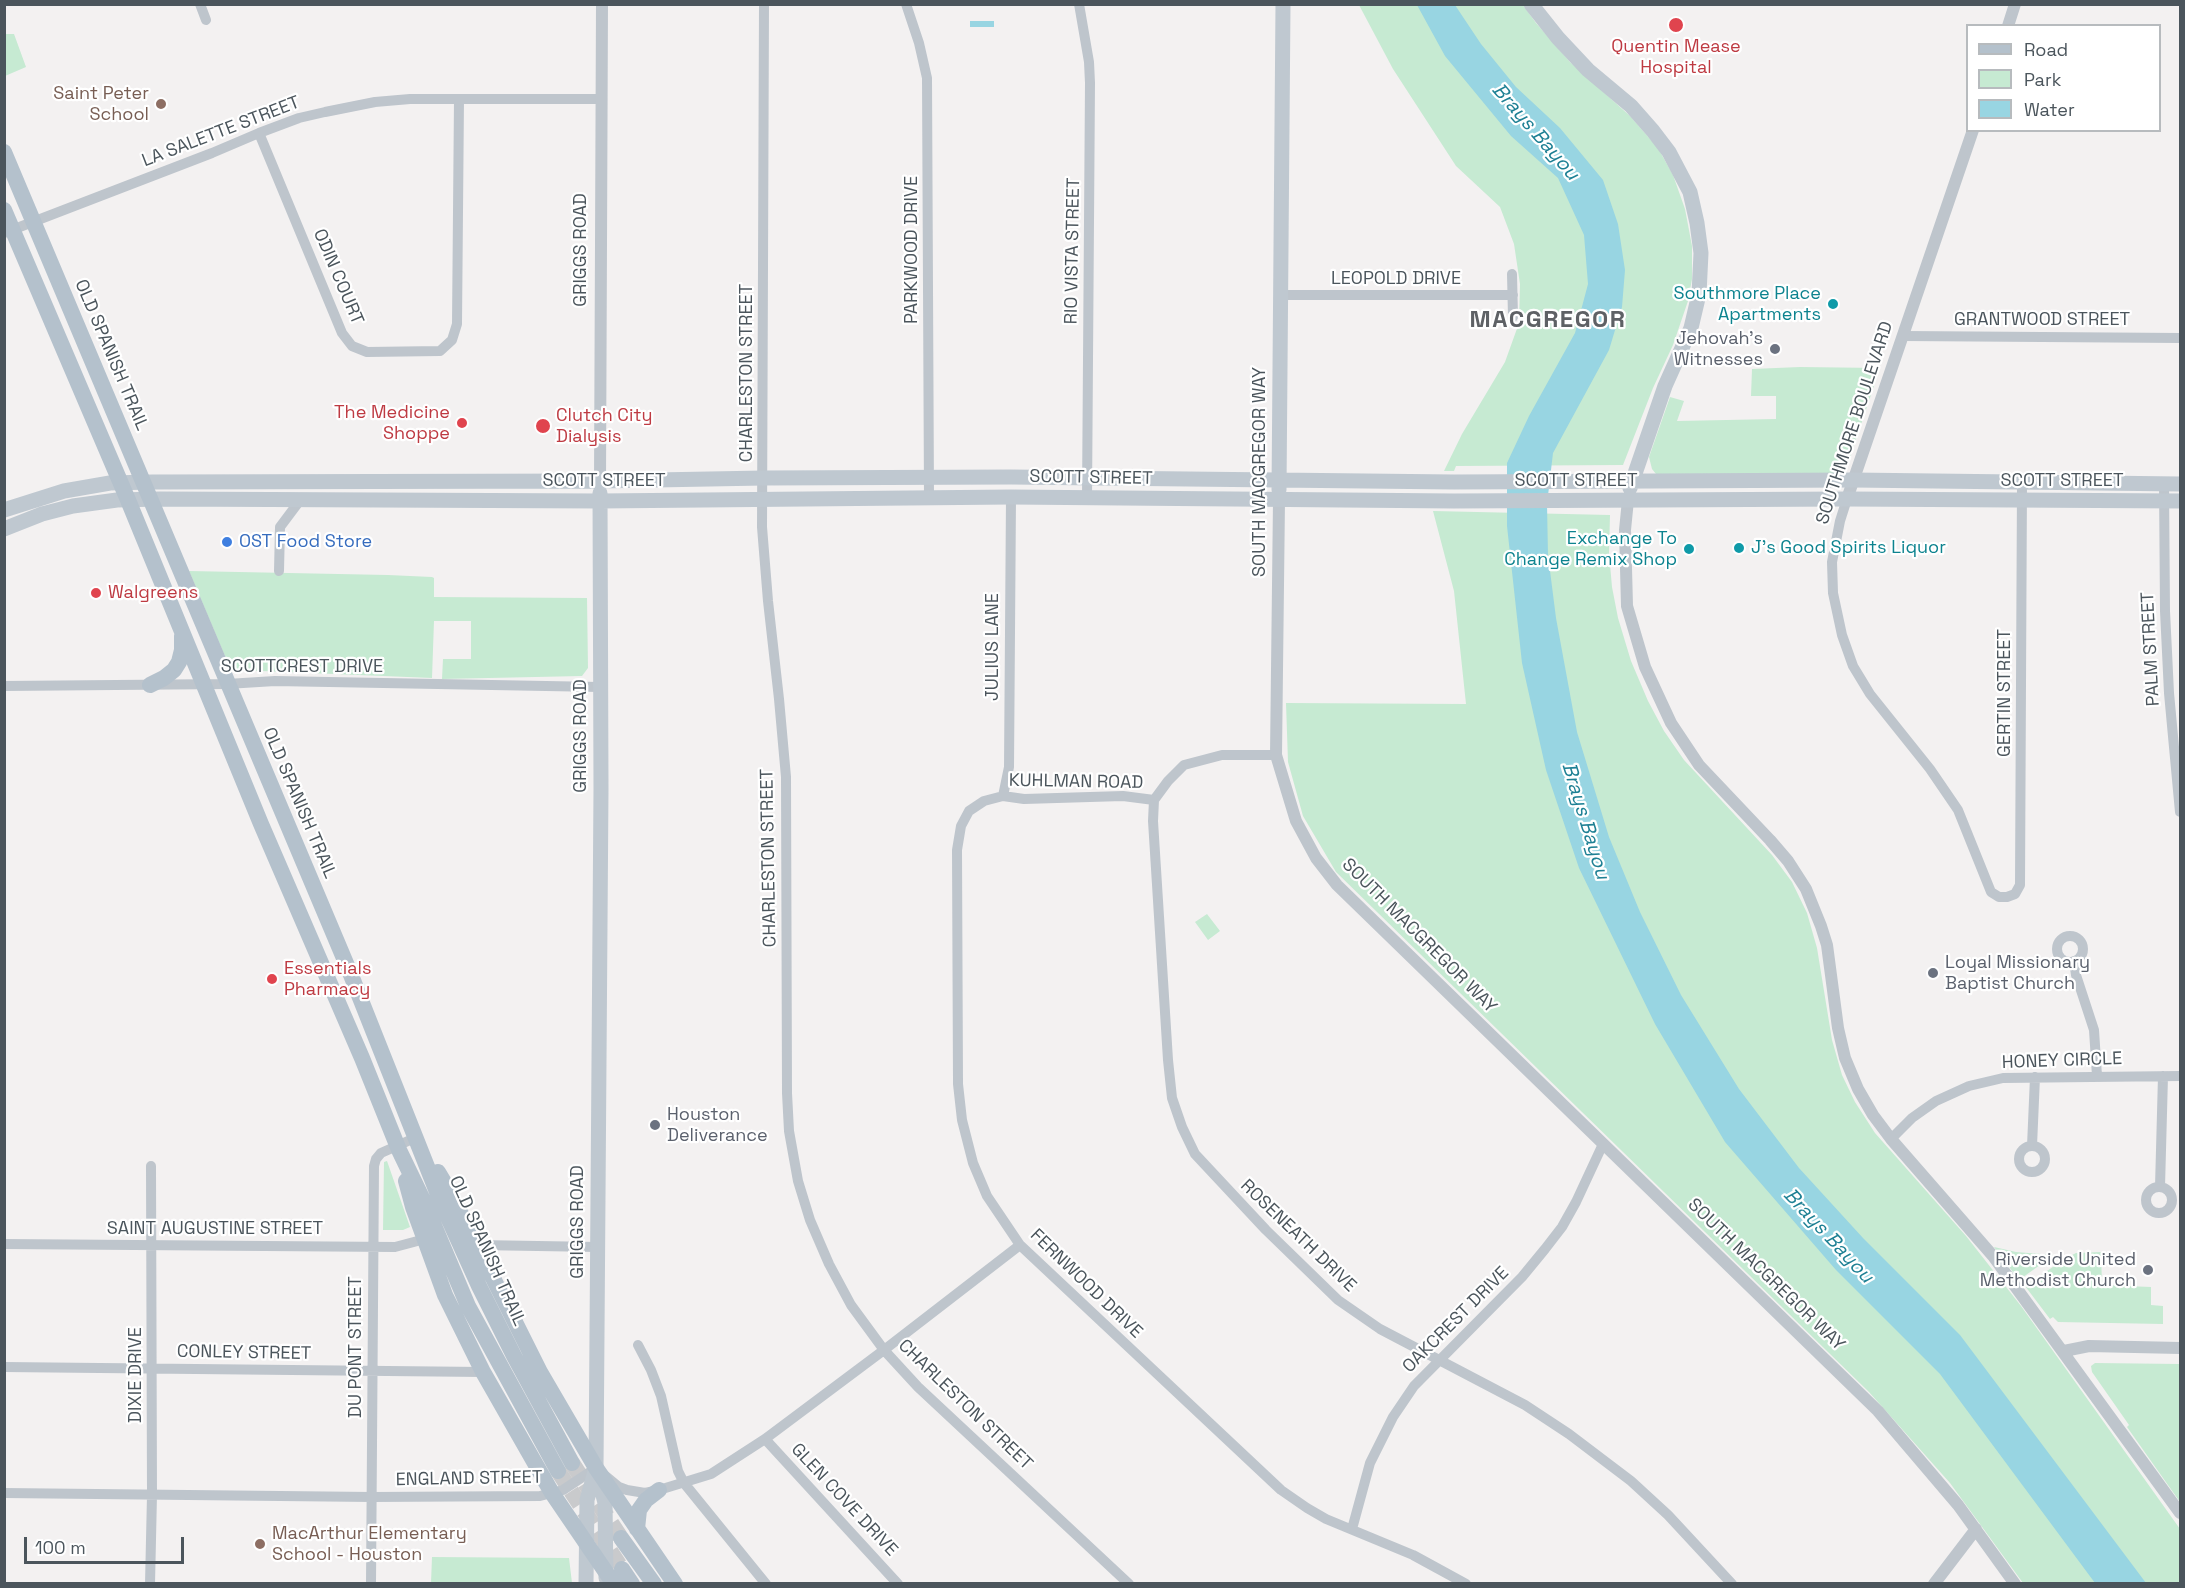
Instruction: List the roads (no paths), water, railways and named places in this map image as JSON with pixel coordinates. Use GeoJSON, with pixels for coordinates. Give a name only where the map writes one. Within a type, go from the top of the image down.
{"type":"FeatureCollection","features":[{"type":"Feature","properties":{"kind":"main road","name":"SOUTH MACGREGOR WAY"},"geometry":{"type":"LineString","coordinates":[[1280,500],[1283,4]]}},
{"type":"Feature","properties":{"kind":"main road"},"geometry":{"type":"LineString","coordinates":[[1531,4],[1588,70],[1631,106],[1669,152],[1690,192],[1697,223],[1701,253],[1699,294],[1691,328],[1665,386],[1631,481],[1628,500]]}},
{"type":"Feature","properties":{"kind":"main road","name":"OLD SPANISH TRAIL"},"geometry":{"type":"LineString","coordinates":[[4,152],[344,959],[418,1139],[441,1202],[565,1467],[468,1306],[261,824],[73,370],[9,231],[4,210]]}},
{"type":"Feature","properties":{"kind":"main road"},"geometry":{"type":"LineString","coordinates":[[73,370],[92,359]]}},
{"type":"Feature","properties":{"kind":"main road","name":"SCOTT STREET"},"geometry":{"type":"LineString","coordinates":[[4,510],[64,491],[143,482],[1087,478],[1454,482],[1853,480],[2181,484]]}},
{"type":"Feature","properties":{"kind":"main road","name":"GRIGGS ROAD"},"geometry":{"type":"LineString","coordinates":[[600,481],[596,1468],[605,1503],[612,1577]]}},
{"type":"Feature","properties":{"kind":"main road"},"geometry":{"type":"LineString","coordinates":[[300,482],[301,499]]}},
{"type":"Feature","properties":{"kind":"main road","name":"SCOTT STREET"},"geometry":{"type":"LineString","coordinates":[[4,529],[42,514],[73,506],[128,500],[600,501],[1011,497],[1454,501],[1847,499],[2181,501]]}},
{"type":"Feature","properties":{"kind":"main road"},"geometry":{"type":"LineString","coordinates":[[150,685],[164,678],[174,670],[179,662],[182,632]]}},
{"type":"Feature","properties":{"kind":"main road"},"geometry":{"type":"LineString","coordinates":[[261,824],[284,816]]}},
{"type":"Feature","properties":{"kind":"main road"},"geometry":{"type":"LineString","coordinates":[[323,969],[344,959]]}},
{"type":"Feature","properties":{"kind":"main road"},"geometry":{"type":"LineString","coordinates":[[418,1139],[450,1192],[540,1372],[596,1468],[675,1584]]}},
{"type":"Feature","properties":{"kind":"main road"},"geometry":{"type":"LineString","coordinates":[[398,1147],[413,1207],[445,1295],[483,1372],[552,1493],[587,1545],[612,1577],[632,1584]]}},
{"type":"Feature","properties":{"kind":"main road","name":"GRIGGS ROAD"},"geometry":{"type":"LineString","coordinates":[[586,1584],[587,1500],[596,1468]]}},
{"type":"Feature","properties":{"kind":"main road"},"geometry":{"type":"LineString","coordinates":[[637,1529],[639,1510],[646,1500],[659,1490]]}},
{"type":"Feature","properties":{"kind":"main road"},"geometry":{"type":"LineString","coordinates":[[621,1538],[654,1584]]}},
{"type":"Feature","properties":{"kind":"street"},"geometry":{"type":"LineString","coordinates":[[200,4],[206,20]]}},
{"type":"Feature","properties":{"kind":"street","name":"GRIGGS ROAD"},"geometry":{"type":"LineString","coordinates":[[600,481],[602,4]]}},
{"type":"Feature","properties":{"kind":"street","name":"CHARLESTON STREET"},"geometry":{"type":"LineString","coordinates":[[764,4],[764,478],[762,527],[786,777],[787,1081],[789,1131],[798,1181],[810,1220],[829,1264],[851,1305],[884,1350],[918,1387],[1129,1584]]}},
{"type":"Feature","properties":{"kind":"street","name":"PARKWOOD DRIVE"},"geometry":{"type":"LineString","coordinates":[[906,4],[920,43],[927,78],[929,498]]}},
{"type":"Feature","properties":{"kind":"street","name":"RIO VISTA STREET"},"geometry":{"type":"LineString","coordinates":[[1079,4],[1089,62],[1090,83],[1087,498]]}},
{"type":"Feature","properties":{"kind":"street"},"geometry":{"type":"LineString","coordinates":[[2009,24],[2015,4]]}},
{"type":"Feature","properties":{"kind":"street","name":"LA SALETTE STREET"},"geometry":{"type":"LineString","coordinates":[[9,231],[299,118],[375,102],[459,99],[602,99]]}},
{"type":"Feature","properties":{"kind":"street","name":"ODIN COURT"},"geometry":{"type":"LineString","coordinates":[[259,133],[342,333],[352,346],[367,352],[440,351],[452,340],[457,324],[459,99]]}},
{"type":"Feature","properties":{"kind":"street","name":"SOUTHMORE BOULEVARD"},"geometry":{"type":"LineString","coordinates":[[1972,132],[1840,521],[1832,562],[1833,593],[1842,634],[1853,666],[1870,694],[1930,769],[1958,810],[1990,892],[1999,897],[2007,897]]}},
{"type":"Feature","properties":{"kind":"street"},"geometry":{"type":"LineString","coordinates":[[1512,274],[1513,317]]}},
{"type":"Feature","properties":{"kind":"street","name":"LEOPOLD DRIVE"},"geometry":{"type":"LineString","coordinates":[[1280,295],[1513,296]]}},
{"type":"Feature","properties":{"kind":"street","name":"GRANTWOOD STREET"},"geometry":{"type":"LineString","coordinates":[[1904,336],[2181,338]]}},
{"type":"Feature","properties":{"kind":"street","name":"GERTIN STREET"},"geometry":{"type":"LineString","coordinates":[[2007,897],[2015,894],[2020,885],[2022,483]]}},
{"type":"Feature","properties":{"kind":"street","name":"PALM STREET"},"geometry":{"type":"LineString","coordinates":[[2164,484],[2165,611],[2169,693],[2181,813]]}},
{"type":"Feature","properties":{"kind":"street","name":"JULIUS LANE"},"geometry":{"type":"LineString","coordinates":[[1003,796],[1009,766],[1011,497]]}},
{"type":"Feature","properties":{"kind":"street"},"geometry":{"type":"LineString","coordinates":[[279,571],[280,527],[301,499]]}},
{"type":"Feature","properties":{"kind":"street","name":"SOUTH MACGREGOR WAY"},"geometry":{"type":"LineString","coordinates":[[1280,500],[1276,755],[1296,821],[1316,858],[1337,885],[1878,1411],[1958,1505],[2015,1584]]}},
{"type":"Feature","properties":{"kind":"street"},"geometry":{"type":"LineString","coordinates":[[1628,500],[1624,542],[1627,606],[1637,645],[1655,692],[1671,723],[1699,765],[1776,847],[1806,889],[1827,945],[1838,1028],[1845,1058],[1873,1115],[1891,1139],[1993,1256],[2064,1350],[2181,1513]]}},
{"type":"Feature","properties":{"kind":"street","name":"SCOTTCREST DRIVE"},"geometry":{"type":"LineString","coordinates":[[4,686],[227,684],[275,681],[600,687]]}},
{"type":"Feature","properties":{"kind":"street","name":"KUHLMAN ROAD"},"geometry":{"type":"LineString","coordinates":[[969,810],[984,801],[1003,796],[1024,799],[1123,796],[1154,800],[1184,765],[1222,755],[1276,755]]}},
{"type":"Feature","properties":{"kind":"street","name":"ROSENEATH DRIVE"},"geometry":{"type":"LineString","coordinates":[[1154,800],[1153,821],[1172,1098],[1182,1127],[1196,1154],[1303,1268],[1338,1300],[1380,1329],[1525,1405],[1600,1457],[1668,1515],[1732,1584]]}},
{"type":"Feature","properties":{"kind":"street","name":"FERNWOOD DRIVE"},"geometry":{"type":"LineString","coordinates":[[969,810],[961,826],[957,850],[958,1084],[962,1120],[973,1163],[987,1197],[1020,1245],[1281,1490],[1307,1508],[1413,1555],[1466,1584]]}},
{"type":"Feature","properties":{"kind":"street"},"geometry":{"type":"LineString","coordinates":[[2074,961],[2076,975],[2094,1030],[2097,1076]]}},
{"type":"Feature","properties":{"kind":"street"},"geometry":{"type":"LineString","coordinates":[[2160,1187],[2163,1076]]}},
{"type":"Feature","properties":{"kind":"street","name":"HONEY CIRCLE"},"geometry":{"type":"LineString","coordinates":[[1891,1139],[1912,1118],[1936,1101],[1969,1086],[2003,1078],[2181,1076]]}},
{"type":"Feature","properties":{"kind":"street"},"geometry":{"type":"LineString","coordinates":[[2032,1146],[2035,1077]]}},
{"type":"Feature","properties":{"kind":"street","name":"DU PONT STREET"},"geometry":{"type":"LineString","coordinates":[[371,1584],[372,1247],[376,1159],[381,1153],[418,1139]]}},
{"type":"Feature","properties":{"kind":"street","name":"OAKCREST DRIVE"},"geometry":{"type":"LineString","coordinates":[[1352,1529],[1370,1463],[1381,1439],[1414,1386],[1522,1277],[1562,1227],[1603,1144]]}},
{"type":"Feature","properties":{"kind":"street","name":"DIXIE DRIVE"},"geometry":{"type":"LineString","coordinates":[[150,1584],[151,1166]]}},
{"type":"Feature","properties":{"kind":"street","name":"SAINT AUGUSTINE STREET"},"geometry":{"type":"LineString","coordinates":[[4,1244],[372,1247],[405,1246],[425,1239]]}},
{"type":"Feature","properties":{"kind":"street"},"geometry":{"type":"LineString","coordinates":[[477,1245],[598,1247]]}},
{"type":"Feature","properties":{"kind":"street"},"geometry":{"type":"LineString","coordinates":[[596,1468],[619,1487],[645,1493],[711,1474],[765,1439],[1020,1245]]}},
{"type":"Feature","properties":{"kind":"street"},"geometry":{"type":"LineString","coordinates":[[638,1344],[661,1396],[678,1471],[684,1483],[766,1584]]}},
{"type":"Feature","properties":{"kind":"street"},"geometry":{"type":"LineString","coordinates":[[2064,1350],[2089,1346],[2181,1348]]}},
{"type":"Feature","properties":{"kind":"street","name":"CONLEY STREET"},"geometry":{"type":"LineString","coordinates":[[4,1367],[483,1372]]}},
{"type":"Feature","properties":{"kind":"street","name":"GLEN COVE DRIVE"},"geometry":{"type":"LineString","coordinates":[[765,1439],[898,1584]]}},
{"type":"Feature","properties":{"kind":"street","name":"ENGLAND STREET"},"geometry":{"type":"LineString","coordinates":[[4,1493],[372,1497],[528,1496],[563,1490],[596,1468]]}},
{"type":"Feature","properties":{"kind":"street"},"geometry":{"type":"LineString","coordinates":[[1934,1584],[1976,1529]]}},
{"type":"Feature","properties":{"kind":"water","name":"Brays Bayou"},"geometry":{"type":"Polygon","coordinates":[[[1417,5],[1455,5],[1481,44],[1516,87],[1560,128],[1603,180],[1618,224],[1625,270],[1622,307],[1609,350],[1553,453],[1547,504],[1548,555],[1556,618],[1577,732],[1609,837],[1640,912],[1681,995],[1739,1089],[1799,1168],[1863,1238],[1960,1335],[2146,1583],[2095,1583],[1940,1374],[1836,1270],[1725,1142],[1655,1024],[1579,868],[1546,770],[1522,663],[1507,526],[1507,463],[1529,416],[1575,333],[1588,284],[1584,235],[1558,178],[1511,136],[1445,56],[1417,5]]]}},
{"type":"Feature","properties":{"kind":"water"},"geometry":{"type":"Polygon","coordinates":[[[970,21],[994,21],[994,27],[970,27],[970,21]]]}},
{"type":"Feature","properties":{"kind":"tunnel"},"geometry":{"type":"LineString","coordinates":[[572,1463],[621,1538]]}},
{"type":"Feature","properties":{"kind":"tunnel"},"geometry":{"type":"LineString","coordinates":[[558,1471],[622,1569]]}},
{"type":"Feature","properties":{"kind":"place","name":"Quentin Mease Hospital"},"geometry":{"type":"Point","coordinates":[1676,25]}},
{"type":"Feature","properties":{"kind":"place","name":"Saint Peter School"},"geometry":{"type":"Point","coordinates":[161,104]}},
{"type":"Feature","properties":{"kind":"place","name":"Southmore Place Apartments"},"geometry":{"type":"Point","coordinates":[1833,304]}},
{"type":"Feature","properties":{"kind":"place","name":"Jehovah's Witnesses"},"geometry":{"type":"Point","coordinates":[1775,349]}},
{"type":"Feature","properties":{"kind":"place","name":"The Medicine Shoppe"},"geometry":{"type":"Point","coordinates":[462,423]}},
{"type":"Feature","properties":{"kind":"place","name":"Clutch City Dialysis"},"geometry":{"type":"Point","coordinates":[543,426]}},
{"type":"Feature","properties":{"kind":"place","name":"OST Food Store"},"geometry":{"type":"Point","coordinates":[227,542]}},
{"type":"Feature","properties":{"kind":"place","name":"J's Good Spirits Liquor"},"geometry":{"type":"Point","coordinates":[1739,548]}},
{"type":"Feature","properties":{"kind":"place","name":"Exchange To Change Remix Shop"},"geometry":{"type":"Point","coordinates":[1689,549]}},
{"type":"Feature","properties":{"kind":"place","name":"Walgreens"},"geometry":{"type":"Point","coordinates":[96,593]}},
{"type":"Feature","properties":{"kind":"place","name":"Loyal Missionary Baptist Church"},"geometry":{"type":"Point","coordinates":[1933,973]}},
{"type":"Feature","properties":{"kind":"place","name":"Essentials Pharmacy"},"geometry":{"type":"Point","coordinates":[272,979]}},
{"type":"Feature","properties":{"kind":"place","name":"Houston Deliverance"},"geometry":{"type":"Point","coordinates":[655,1125]}},
{"type":"Feature","properties":{"kind":"place","name":"Riverside United Methodist Church"},"geometry":{"type":"Point","coordinates":[2148,1270]}},
{"type":"Feature","properties":{"kind":"place","name":"MacArthur Elementary School - Houston"},"geometry":{"type":"Point","coordinates":[260,1544]}},
{"type":"Feature","properties":{"kind":"district","name":"MACGREGOR"},"geometry":{"type":"Point","coordinates":[1548,320]}}]}
